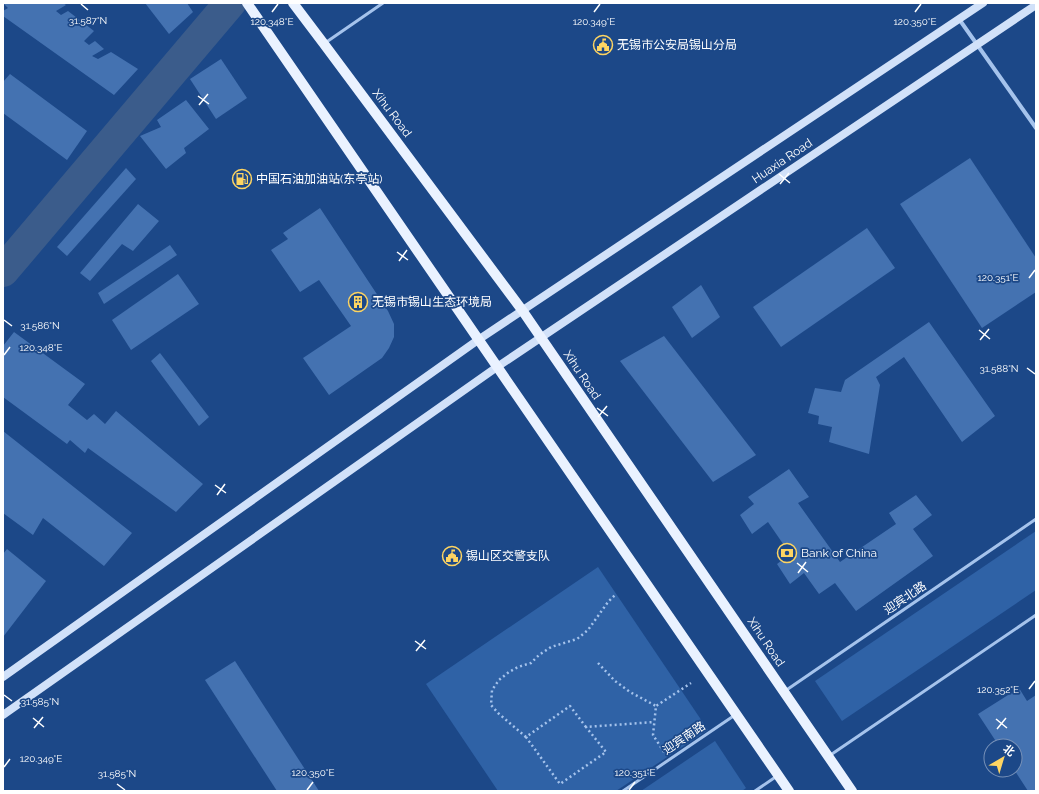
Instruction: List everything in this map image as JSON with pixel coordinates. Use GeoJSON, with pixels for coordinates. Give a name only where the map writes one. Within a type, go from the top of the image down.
{"type":"FeatureCollection","features":[{"type":"Feature","properties":{"kind":"main road"},"geometry":{"type":"LineString","coordinates":[[247,3],[789,791]]}},
{"type":"Feature","properties":{"kind":"main road","name":"Xihu Road"},"geometry":{"type":"LineString","coordinates":[[292,3],[522,310],[852,791]]}},
{"type":"Feature","properties":{"kind":"street","name":"Huaxia Road"},"geometry":{"type":"LineString","coordinates":[[3,677],[478,340],[982,3]]}},
{"type":"Feature","properties":{"kind":"street","name":"Huaxia Road"},"geometry":{"type":"LineString","coordinates":[[3,715],[497,367],[1036,5]]}},
{"type":"Feature","properties":{"kind":"street"},"geometry":{"type":"LineString","coordinates":[[959,19],[1036,128]]}},
{"type":"Feature","properties":{"kind":"lane"},"geometry":{"type":"LineString","coordinates":[[324,44],[383,3]]}},
{"type":"Feature","properties":{"kind":"lane","name":"迎宾北路"},"geometry":{"type":"LineString","coordinates":[[784,692],[1036,519]]}},
{"type":"Feature","properties":{"kind":"lane"},"geometry":{"type":"LineString","coordinates":[[828,756],[1036,615]]}},
{"type":"Feature","properties":{"kind":"lane","name":"迎宾南路"},"geometry":{"type":"LineString","coordinates":[[623,791],[736,714]]}},
{"type":"Feature","properties":{"kind":"lane"},"geometry":{"type":"LineString","coordinates":[[755,791],[778,775]]}},
{"type":"Feature","properties":{"kind":"path"},"geometry":{"type":"LineString","coordinates":[[526,737],[570,706],[606,752],[560,784],[526,737],[498,713],[492,705],[492,690],[499,680],[518,666],[531,663],[539,655],[551,647],[577,639],[588,630],[608,602],[616,594]]}},
{"type":"Feature","properties":{"kind":"path"},"geometry":{"type":"LineString","coordinates":[[598,663],[615,681],[630,692],[656,706]]}},
{"type":"Feature","properties":{"kind":"path"},"geometry":{"type":"LineString","coordinates":[[668,757],[653,735],[656,706],[691,683]]}},
{"type":"Feature","properties":{"kind":"path"},"geometry":{"type":"LineString","coordinates":[[586,727],[654,722]]}},
{"type":"Feature","properties":{"kind":"shaded area"},"geometry":{"type":"Polygon","coordinates":[[[1036,531],[1036,590],[842,721],[815,681],[1036,531]]]}},
{"type":"Feature","properties":{"kind":"shaded area"},"geometry":{"type":"Polygon","coordinates":[[[598,567],[708,730],[616,791],[498,791],[426,684],[598,567]]]}},
{"type":"Feature","properties":{"kind":"shaded area"},"geometry":{"type":"Polygon","coordinates":[[[715,741],[746,788],[742,791],[641,791],[715,741]]]}},
{"type":"Feature","properties":{"kind":"building"},"geometry":{"type":"Polygon","coordinates":[[[3,3],[63,3],[66,5],[56,11],[61,15],[68,11],[94,31],[84,41],[89,45],[95,41],[104,49],[92,56],[98,59],[111,52],[138,69],[114,95],[3,16],[3,11],[8,8],[3,3]]]}},
{"type":"Feature","properties":{"kind":"building"},"geometry":{"type":"Polygon","coordinates":[[[145,3],[187,3],[193,12],[169,34],[145,3]]]}},
{"type":"Feature","properties":{"kind":"building"},"geometry":{"type":"Polygon","coordinates":[[[221,59],[247,98],[216,119],[190,79],[221,59]]]}},
{"type":"Feature","properties":{"kind":"building"},"geometry":{"type":"Polygon","coordinates":[[[10,74],[87,131],[67,160],[3,113],[3,82],[10,74]]]}},
{"type":"Feature","properties":{"kind":"building"},"geometry":{"type":"Polygon","coordinates":[[[186,100],[209,129],[184,148],[186,153],[166,169],[140,136],[161,127],[157,120],[186,100]]]}},
{"type":"Feature","properties":{"kind":"building"},"geometry":{"type":"Polygon","coordinates":[[[970,158],[1036,258],[1036,292],[982,328],[900,204],[970,158]]]}},
{"type":"Feature","properties":{"kind":"building"},"geometry":{"type":"Polygon","coordinates":[[[126,168],[136,179],[67,256],[57,247],[126,168]]]}},
{"type":"Feature","properties":{"kind":"building"},"geometry":{"type":"Polygon","coordinates":[[[138,204],[159,221],[133,251],[122,244],[90,281],[80,273],[138,204]]]}},
{"type":"Feature","properties":{"kind":"building","name":"无锡市锡山生态环境局"},"geometry":{"type":"Polygon","coordinates":[[[320,208],[388,311],[394,324],[394,337],[382,358],[329,395],[303,358],[351,326],[319,280],[300,292],[271,250],[288,239],[283,233],[320,208]]]}},
{"type":"Feature","properties":{"kind":"building"},"geometry":{"type":"Polygon","coordinates":[[[867,228],[895,268],[781,347],[753,307],[867,228]]]}},
{"type":"Feature","properties":{"kind":"building"},"geometry":{"type":"Polygon","coordinates":[[[170,245],[177,255],[104,304],[98,293],[170,245]]]}},
{"type":"Feature","properties":{"kind":"building"},"geometry":{"type":"Polygon","coordinates":[[[178,274],[199,304],[131,350],[112,320],[178,274]]]}},
{"type":"Feature","properties":{"kind":"building"},"geometry":{"type":"Polygon","coordinates":[[[701,285],[720,317],[692,338],[672,307],[701,285]]]}},
{"type":"Feature","properties":{"kind":"building"},"geometry":{"type":"Polygon","coordinates":[[[929,322],[995,416],[962,442],[904,357],[876,377],[880,385],[869,454],[829,442],[832,427],[818,424],[819,416],[808,413],[815,388],[841,392],[845,380],[929,322]]]}},
{"type":"Feature","properties":{"kind":"building"},"geometry":{"type":"Polygon","coordinates":[[[14,332],[85,384],[68,405],[87,420],[94,414],[105,424],[116,411],[203,484],[176,512],[88,448],[85,453],[70,440],[67,444],[3,397],[3,346],[14,332]]]}},
{"type":"Feature","properties":{"kind":"building"},"geometry":{"type":"Polygon","coordinates":[[[664,336],[756,455],[713,482],[620,361],[664,336]]]}},
{"type":"Feature","properties":{"kind":"building"},"geometry":{"type":"Polygon","coordinates":[[[160,353],[209,417],[199,426],[151,361],[160,353]]]}},
{"type":"Feature","properties":{"kind":"building"},"geometry":{"type":"Polygon","coordinates":[[[3,431],[132,533],[104,566],[43,518],[33,535],[3,513],[3,431]]]}},
{"type":"Feature","properties":{"kind":"building"},"geometry":{"type":"Polygon","coordinates":[[[789,469],[809,497],[798,503],[840,562],[896,524],[889,513],[916,495],[932,515],[913,529],[933,556],[856,611],[835,583],[819,594],[804,573],[790,584],[777,564],[790,554],[768,522],[752,534],[740,515],[754,504],[748,497],[789,469]]]}},
{"type":"Feature","properties":{"kind":"building"},"geometry":{"type":"Polygon","coordinates":[[[7,549],[46,581],[3,637],[3,554],[7,549]]]}},
{"type":"Feature","properties":{"kind":"building"},"geometry":{"type":"Polygon","coordinates":[[[235,661],[319,791],[277,791],[205,680],[235,661]]]}},
{"type":"Feature","properties":{"kind":"building"},"geometry":{"type":"Polygon","coordinates":[[[1019,688],[1027,701],[1036,695],[1036,791],[1028,791],[1020,778],[1023,778],[1023,738],[994,738],[978,714],[1019,688]]]}},
{"type":"Feature","properties":{"kind":"waterway"},"geometry":{"type":"LineString","coordinates":[[3,271],[230,3]]}},
{"type":"Feature","properties":{"kind":"place","name":"无锡市公安局锡山分局"},"geometry":{"type":"Point","coordinates":[603,45]}},
{"type":"Feature","properties":{"kind":"place","name":"中国石油加油站(东亭站)"},"geometry":{"type":"Point","coordinates":[242,179]}},
{"type":"Feature","properties":{"kind":"place","name":"无锡市锡山生态环境局"},"geometry":{"type":"Point","coordinates":[358,302]}},
{"type":"Feature","properties":{"kind":"place","name":"Bank of China"},"geometry":{"type":"Point","coordinates":[787,553]}},
{"type":"Feature","properties":{"kind":"place","name":"锡山区交警支队"},"geometry":{"type":"Point","coordinates":[452,556]}}]}
